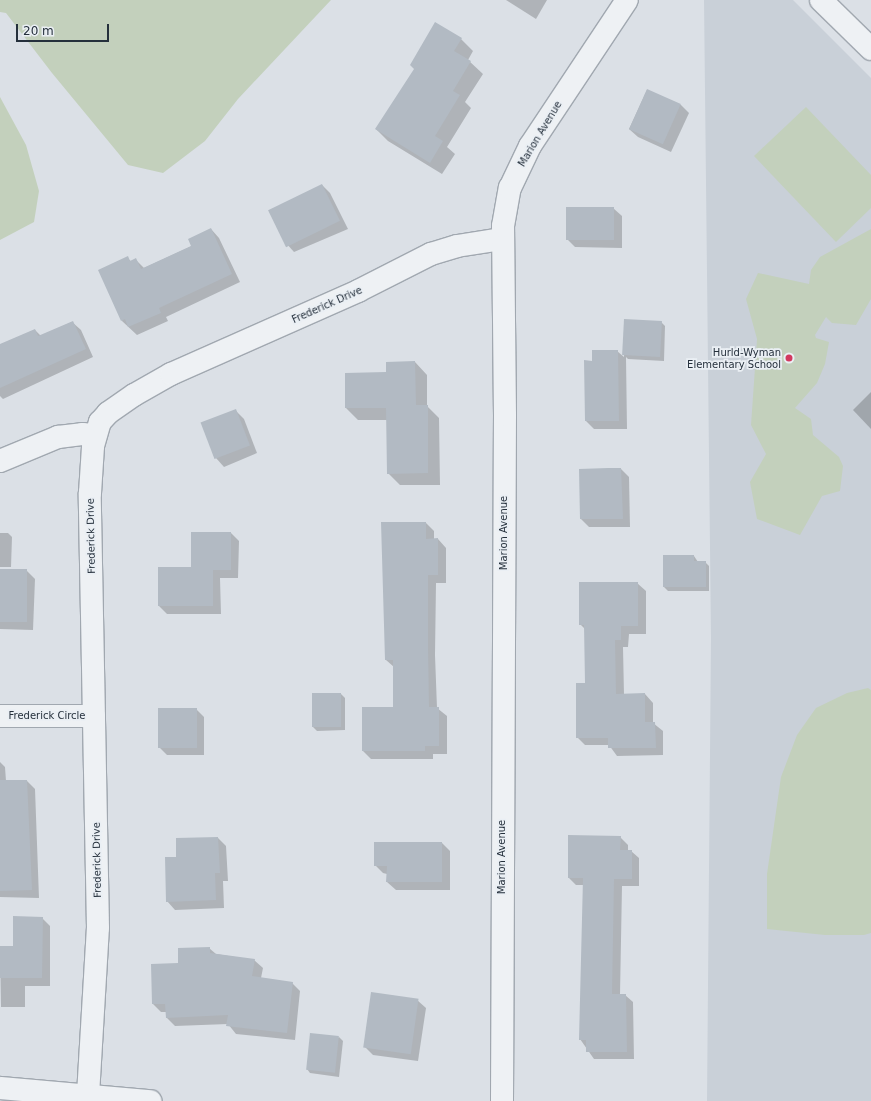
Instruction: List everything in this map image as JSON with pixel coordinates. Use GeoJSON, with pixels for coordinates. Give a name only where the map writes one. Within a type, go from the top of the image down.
{"type":"FeatureCollection","features":[{"type":"Feature","properties":{"kind":"street","name":"Marion Avenue"},"geometry":{"type":"LineString","coordinates":[[502,1101],[505,415],[502,239],[509,193],[527,153],[627,0]]}},
{"type":"Feature","properties":{"kind":"street"},"geometry":{"type":"LineString","coordinates":[[821,0],[871,49]]}},
{"type":"Feature","properties":{"kind":"street","name":"Frederick Drive"},"geometry":{"type":"LineString","coordinates":[[88,1095],[98,928],[90,493],[94,436],[100,422],[108,413],[172,374],[358,291],[432,254],[457,246],[502,239]]}},
{"type":"Feature","properties":{"kind":"street"},"geometry":{"type":"LineString","coordinates":[[0,461],[58,437],[82,434],[94,436]]}},
{"type":"Feature","properties":{"kind":"street","name":"Frederick Circle"},"geometry":{"type":"LineString","coordinates":[[0,716],[94,716]]}},
{"type":"Feature","properties":{"kind":"street"},"geometry":{"type":"LineString","coordinates":[[0,1088],[62,1097],[88,1095],[150,1101]]}},
{"type":"Feature","properties":{"kind":"shaded area","name":"Hurld-Wyman Elementary School"},"geometry":{"type":"Polygon","coordinates":[[[704,0],[793,0],[871,78],[871,1101],[707,1101],[711,638],[704,0]]]}},
{"type":"Feature","properties":{"kind":"green space"},"geometry":{"type":"Polygon","coordinates":[[[0,0],[331,0],[238,99],[205,141],[163,173],[128,165],[52,73],[6,13],[0,12],[0,0]]]}},
{"type":"Feature","properties":{"kind":"green space"},"geometry":{"type":"Polygon","coordinates":[[[0,97],[26,145],[39,191],[34,222],[0,240],[0,97]]]}},
{"type":"Feature","properties":{"kind":"green space"},"geometry":{"type":"Polygon","coordinates":[[[806,107],[871,175],[871,208],[836,242],[754,156],[806,107]]]}},
{"type":"Feature","properties":{"kind":"green space"},"geometry":{"type":"Polygon","coordinates":[[[871,229],[871,299],[856,325],[832,323],[826,317],[815,335],[816,338],[829,342],[825,364],[817,383],[795,408],[811,419],[813,435],[839,457],[843,466],[840,491],[822,496],[800,535],[757,519],[750,482],[766,454],[751,425],[757,339],[746,299],[758,273],[809,284],[811,270],[820,257],[871,229]]]}},
{"type":"Feature","properties":{"kind":"green space"},"geometry":{"type":"Polygon","coordinates":[[[868,688],[871,690],[871,933],[864,935],[825,935],[767,929],[767,874],[781,777],[797,735],[816,708],[847,693],[868,688]]]}},
{"type":"Feature","properties":{"kind":"building"},"geometry":{"type":"Polygon","coordinates":[[[435,22],[462,38],[454,51],[471,61],[453,91],[460,95],[435,136],[443,141],[430,163],[375,129],[414,69],[410,65],[435,22]]]}},
{"type":"Feature","properties":{"kind":"building"},"geometry":{"type":"Polygon","coordinates":[[[647,89],[681,104],[663,144],[629,129],[647,89]]]}},
{"type":"Feature","properties":{"kind":"building"},"geometry":{"type":"Polygon","coordinates":[[[322,184],[340,221],[286,247],[268,210],[322,184]]]}},
{"type":"Feature","properties":{"kind":"building"},"geometry":{"type":"Polygon","coordinates":[[[566,207],[614,207],[614,240],[566,240],[566,207]]]}},
{"type":"Feature","properties":{"kind":"building"},"geometry":{"type":"Polygon","coordinates":[[[211,228],[232,274],[159,308],[161,313],[128,327],[125,319],[121,321],[98,270],[128,256],[130,261],[136,258],[141,269],[191,246],[188,239],[211,228]]]}},
{"type":"Feature","properties":{"kind":"building"},"geometry":{"type":"Polygon","coordinates":[[[624,319],[662,321],[660,357],[622,355],[624,319]]]}},
{"type":"Feature","properties":{"kind":"building"},"geometry":{"type":"Polygon","coordinates":[[[73,321],[86,349],[0,388],[0,344],[35,329],[38,336],[73,321]]]}},
{"type":"Feature","properties":{"kind":"building"},"geometry":{"type":"Polygon","coordinates":[[[592,350],[618,350],[619,421],[585,421],[584,360],[592,361],[592,350]]]}},
{"type":"Feature","properties":{"kind":"building"},"geometry":{"type":"Polygon","coordinates":[[[415,361],[416,405],[428,405],[428,473],[387,474],[386,408],[345,408],[345,373],[386,372],[386,362],[415,361]]]}},
{"type":"Feature","properties":{"kind":"building"},"geometry":{"type":"Polygon","coordinates":[[[236,409],[250,445],[215,459],[201,423],[236,409]]]}},
{"type":"Feature","properties":{"kind":"building"},"geometry":{"type":"Polygon","coordinates":[[[621,468],[623,519],[580,519],[579,469],[621,468]]]}},
{"type":"Feature","properties":{"kind":"building"},"geometry":{"type":"Polygon","coordinates":[[[381,522],[426,522],[426,539],[438,538],[438,575],[428,575],[428,647],[429,707],[439,707],[439,746],[425,746],[425,751],[362,751],[362,707],[393,707],[393,660],[385,660],[381,522]]]}},
{"type":"Feature","properties":{"kind":"building"},"geometry":{"type":"Polygon","coordinates":[[[191,532],[231,532],[231,570],[213,570],[213,606],[158,606],[158,567],[191,567],[191,532]]]}},
{"type":"Feature","properties":{"kind":"building"},"geometry":{"type":"Polygon","coordinates":[[[663,555],[694,555],[694,561],[706,561],[706,587],[663,587],[663,555]]]}},
{"type":"Feature","properties":{"kind":"building"},"geometry":{"type":"Polygon","coordinates":[[[0,569],[27,569],[27,622],[0,622],[0,569]]]}},
{"type":"Feature","properties":{"kind":"building"},"geometry":{"type":"Polygon","coordinates":[[[579,582],[638,582],[638,626],[621,626],[621,640],[615,640],[616,694],[645,693],[645,722],[655,722],[656,748],[608,748],[608,738],[576,738],[576,683],[585,683],[584,625],[579,625],[579,582]]]}},
{"type":"Feature","properties":{"kind":"building"},"geometry":{"type":"Polygon","coordinates":[[[312,693],[341,693],[341,727],[312,727],[312,693]]]}},
{"type":"Feature","properties":{"kind":"building"},"geometry":{"type":"Polygon","coordinates":[[[158,708],[197,708],[197,748],[158,748],[158,708]]]}},
{"type":"Feature","properties":{"kind":"building"},"geometry":{"type":"Polygon","coordinates":[[[0,780],[27,780],[32,890],[0,891],[0,780]]]}},
{"type":"Feature","properties":{"kind":"building"},"geometry":{"type":"Polygon","coordinates":[[[568,835],[621,836],[620,850],[632,850],[632,879],[614,879],[612,994],[626,994],[627,1052],[586,1052],[586,1040],[579,1040],[583,878],[568,878],[568,835]]]}},
{"type":"Feature","properties":{"kind":"building"},"geometry":{"type":"Polygon","coordinates":[[[218,837],[220,873],[215,873],[216,900],[166,902],[165,857],[176,857],[176,838],[218,837]]]}},
{"type":"Feature","properties":{"kind":"building"},"geometry":{"type":"Polygon","coordinates":[[[374,842],[442,842],[442,882],[386,882],[387,866],[374,866],[374,842]]]}},
{"type":"Feature","properties":{"kind":"building"},"geometry":{"type":"Polygon","coordinates":[[[13,916],[43,917],[42,978],[0,978],[0,946],[13,946],[13,916]]]}},
{"type":"Feature","properties":{"kind":"building"},"geometry":{"type":"Polygon","coordinates":[[[210,947],[210,953],[255,959],[252,976],[293,982],[287,1033],[226,1026],[228,1015],[166,1018],[165,1004],[152,1004],[151,964],[178,963],[178,948],[210,947]]]}},
{"type":"Feature","properties":{"kind":"building"},"geometry":{"type":"Polygon","coordinates":[[[371,992],[419,999],[411,1054],[363,1047],[371,992]]]}},
{"type":"Feature","properties":{"kind":"building"},"geometry":{"type":"Polygon","coordinates":[[[310,1033],[339,1036],[335,1073],[306,1070],[310,1033]]]}},
{"type":"Feature","properties":{"kind":"place","name":"Hurld-Wyman Elementary School"},"geometry":{"type":"Point","coordinates":[789,358]}}]}
